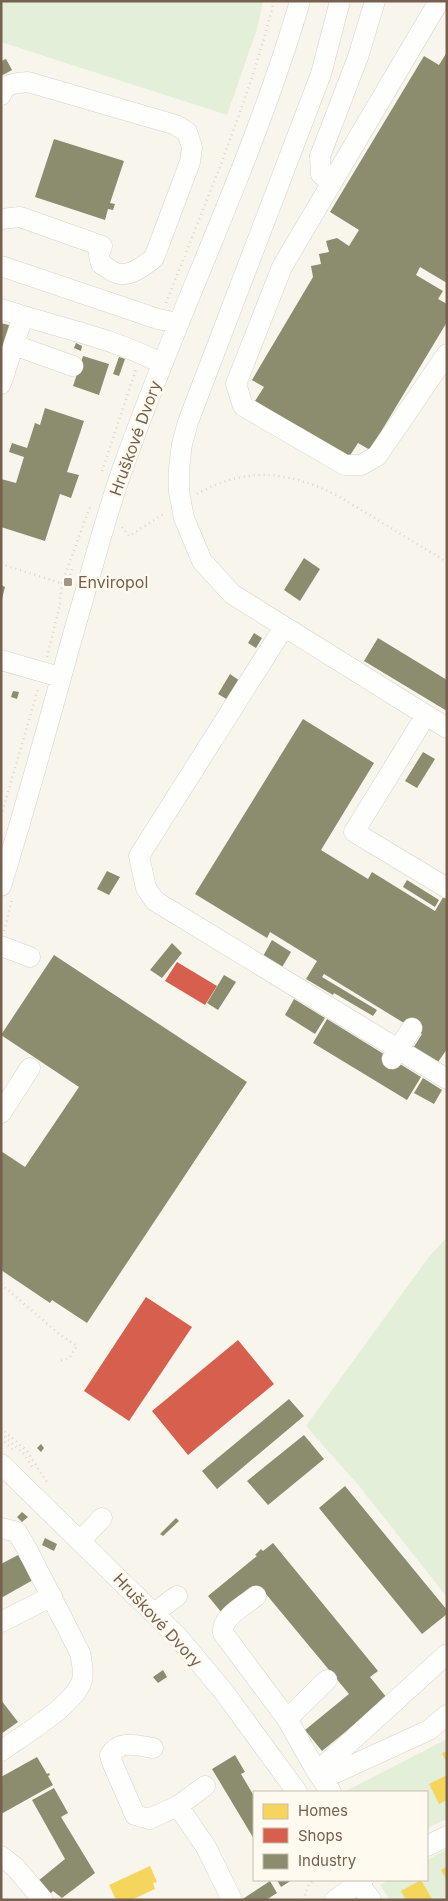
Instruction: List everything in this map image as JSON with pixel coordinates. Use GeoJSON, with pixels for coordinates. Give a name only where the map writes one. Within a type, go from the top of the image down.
{"type":"FeatureCollection","features":[{"type":"Feature","properties":{"kind":"street","name":"Hruškové Dvory"},"geometry":{"type":"LineString","coordinates":[[3,875],[124,463],[178,323],[260,121],[284,55],[300,1]]}},
{"type":"Feature","properties":{"kind":"street"},"geometry":{"type":"LineString","coordinates":[[340,1],[321,74],[188,422],[182,444],[179,468],[181,506],[202,561],[232,594],[447,728]]}},
{"type":"Feature","properties":{"kind":"street"},"geometry":{"type":"LineString","coordinates":[[332,182],[321,174],[320,156],[358,57],[376,1]]}},
{"type":"Feature","properties":{"kind":"street"},"geometry":{"type":"LineString","coordinates":[[440,10],[332,182],[279,276],[236,384],[243,406],[345,465],[361,465],[377,456],[447,354]]}},
{"type":"Feature","properties":{"kind":"street"},"geometry":{"type":"LineString","coordinates":[[1,96],[3,89],[12,83],[28,82],[176,125],[187,132],[192,147],[190,162],[154,258],[142,268],[129,273],[117,274],[101,264],[99,255],[102,246],[20,217],[1,219]]}},
{"type":"Feature","properties":{"kind":"street"},"geometry":{"type":"LineString","coordinates":[[1,266],[158,320],[178,323]]}},
{"type":"Feature","properties":{"kind":"street"},"geometry":{"type":"LineString","coordinates":[[1,308],[110,341],[162,364]]}},
{"type":"Feature","properties":{"kind":"street"},"geometry":{"type":"LineString","coordinates":[[1,384],[23,316]]}},
{"type":"Feature","properties":{"kind":"street"},"geometry":{"type":"LineString","coordinates":[[14,345],[73,366]]}},
{"type":"Feature","properties":{"kind":"street"},"geometry":{"type":"LineString","coordinates":[[284,628],[139,856],[146,888],[155,901],[395,1054],[447,1079]]}},
{"type":"Feature","properties":{"kind":"street"},"geometry":{"type":"LineString","coordinates":[[1,660],[60,677]]}},
{"type":"Feature","properties":{"kind":"street"},"geometry":{"type":"LineString","coordinates":[[426,715],[354,832],[447,888]]}},
{"type":"Feature","properties":{"kind":"street"},"geometry":{"type":"LineString","coordinates":[[1,946],[30,957]]}},
{"type":"Feature","properties":{"kind":"street"},"geometry":{"type":"LineString","coordinates":[[395,1054],[412,1028]]}},
{"type":"Feature","properties":{"kind":"street"},"geometry":{"type":"LineString","coordinates":[[1,1113],[30,1068]]}},
{"type":"Feature","properties":{"kind":"street","name":"Hruškové Dvory"},"geometry":{"type":"LineString","coordinates":[[10,1460],[80,1540],[178,1637],[224,1692],[296,1791]]}},
{"type":"Feature","properties":{"kind":"street"},"geometry":{"type":"LineString","coordinates":[[80,1540],[102,1518]]}},
{"type":"Feature","properties":{"kind":"street"},"geometry":{"type":"LineString","coordinates":[[1,1528],[17,1532],[52,1596],[80,1653],[82,1680],[71,1700],[1,1750]]}},
{"type":"Feature","properties":{"kind":"street"},"geometry":{"type":"LineString","coordinates":[[1,1622],[52,1596]]}},
{"type":"Feature","properties":{"kind":"street"},"geometry":{"type":"LineString","coordinates":[[154,1613],[177,1596]]}},
{"type":"Feature","properties":{"kind":"street"},"geometry":{"type":"LineString","coordinates":[[256,1596],[228,1618],[222,1627],[223,1633],[287,1719],[323,1781]]}},
{"type":"Feature","properties":{"kind":"street"},"geometry":{"type":"LineString","coordinates":[[323,1781],[447,1654]]}},
{"type":"Feature","properties":{"kind":"street"},"geometry":{"type":"LineString","coordinates":[[287,1719],[328,1680]]}},
{"type":"Feature","properties":{"kind":"street"},"geometry":{"type":"LineString","coordinates":[[323,1781],[429,1730],[447,1715]]}},
{"type":"Feature","properties":{"kind":"street"},"geometry":{"type":"LineString","coordinates":[[153,1748],[124,1744],[114,1749],[110,1755],[132,1810],[140,1818],[149,1819],[178,1806],[205,1786]]}},
{"type":"Feature","properties":{"kind":"street"},"geometry":{"type":"LineString","coordinates":[[178,1806],[206,1847],[232,1900]]}},
{"type":"Feature","properties":{"kind":"street"},"geometry":{"type":"LineString","coordinates":[[428,1846],[447,1836]]}},
{"type":"Feature","properties":{"kind":"street"},"geometry":{"type":"LineString","coordinates":[[1,1856],[16,1867],[43,1900]]}},
{"type":"Feature","properties":{"kind":"street"},"geometry":{"type":"LineString","coordinates":[[335,1900],[359,1881],[372,1900]]}},
{"type":"Feature","properties":{"kind":"path"},"geometry":{"type":"LineString","coordinates":[[158,320],[243,107],[263,45],[274,1]]}},
{"type":"Feature","properties":{"kind":"path"},"geometry":{"type":"LineString","coordinates":[[106,520],[120,524],[129,536],[170,510],[187,504],[186,500],[222,481],[252,475],[290,476],[338,496],[447,562]]}},
{"type":"Feature","properties":{"kind":"path"},"geometry":{"type":"LineString","coordinates":[[1,564],[67,585],[75,561]]}},
{"type":"Feature","properties":{"kind":"path"},"geometry":{"type":"LineString","coordinates":[[1,1284],[58,1333],[77,1346],[69,1358],[58,1362]]}},
{"type":"Feature","properties":{"kind":"path"},"geometry":{"type":"LineString","coordinates":[[7,1432],[1,1438],[10,1460]]}},
{"type":"Feature","properties":{"kind":"path"},"geometry":{"type":"LineString","coordinates":[[303,1900],[309,1884],[313,1881]]}},
{"type":"Feature","properties":{"kind":"green space"},"geometry":{"type":"Polygon","coordinates":[[[1,1],[263,1],[257,29],[227,115],[1,42],[1,1]]]}},
{"type":"Feature","properties":{"kind":"green space"},"geometry":{"type":"Polygon","coordinates":[[[447,1237],[447,1597],[359,1486],[306,1426],[428,1258],[447,1237]]]}},
{"type":"Feature","properties":{"kind":"green space"},"geometry":{"type":"Polygon","coordinates":[[[447,1739],[447,1819],[428,1828],[428,1791],[346,1791],[447,1739]]]}},
{"type":"Feature","properties":{"kind":"green space"},"geometry":{"type":"Polygon","coordinates":[[[447,1849],[447,1900],[390,1900],[380,1885],[387,1881],[428,1881],[428,1859],[447,1849]]]}},
{"type":"Feature","properties":{"kind":"building: Homes"},"geometry":{"type":"Polygon","coordinates":[[[447,1751],[447,1764],[442,1753],[447,1751]]]}},
{"type":"Feature","properties":{"kind":"building: Homes"},"geometry":{"type":"Polygon","coordinates":[[[447,1775],[447,1800],[439,1804],[429,1784],[447,1775]]]}},
{"type":"Feature","properties":{"kind":"building: Homes"},"geometry":{"type":"Polygon","coordinates":[[[150,1866],[157,1882],[153,1883],[155,1889],[131,1900],[116,1900],[109,1885],[150,1866]]]}},
{"type":"Feature","properties":{"kind":"building: Homes"},"geometry":{"type":"Polygon","coordinates":[[[447,1866],[447,1881],[441,1870],[447,1866]]]}},
{"type":"Feature","properties":{"kind":"building: Homes"},"geometry":{"type":"Polygon","coordinates":[[[422,1881],[432,1899],[406,1900],[401,1891],[422,1881]]]}},
{"type":"Feature","properties":{"kind":"building: Shops"},"geometry":{"type":"Polygon","coordinates":[[[177,962],[217,986],[205,1005],[165,981],[177,962]]]}},
{"type":"Feature","properties":{"kind":"building: Shops"},"geometry":{"type":"Polygon","coordinates":[[[146,1297],[192,1327],[129,1421],[84,1391],[146,1297]]]}},
{"type":"Feature","properties":{"kind":"building: Shops"},"geometry":{"type":"Polygon","coordinates":[[[238,1340],[274,1384],[188,1455],[152,1411],[238,1340]]]}},
{"type":"Feature","properties":{"kind":"building: Industry"},"geometry":{"type":"Polygon","coordinates":[[[447,52],[447,283],[420,267],[416,275],[443,291],[438,299],[447,304],[447,322],[370,450],[358,443],[349,457],[255,401],[264,387],[252,380],[313,277],[311,266],[321,264],[319,254],[329,252],[326,241],[337,238],[349,246],[359,230],[330,212],[424,56],[439,65],[447,52]]]}},
{"type":"Feature","properties":{"kind":"building: Industry"},"geometry":{"type":"Polygon","coordinates":[[[6,59],[12,70],[1,76],[1,61],[6,59]]]}},
{"type":"Feature","properties":{"kind":"building: Industry"},"geometry":{"type":"Polygon","coordinates":[[[54,139],[124,161],[110,203],[115,204],[113,210],[108,209],[105,220],[35,197],[54,139]]]}},
{"type":"Feature","properties":{"kind":"building: Industry"},"geometry":{"type":"Polygon","coordinates":[[[1,323],[16,327],[1,357],[1,323]]]}},
{"type":"Feature","properties":{"kind":"building: Industry"},"geometry":{"type":"Polygon","coordinates":[[[76,343],[82,346],[81,351],[74,348],[76,343]]]}},
{"type":"Feature","properties":{"kind":"building: Industry"},"geometry":{"type":"Polygon","coordinates":[[[83,356],[109,364],[99,395],[73,386],[83,356]]]}},
{"type":"Feature","properties":{"kind":"building: Industry"},"geometry":{"type":"Polygon","coordinates":[[[119,357],[125,359],[119,376],[113,374],[119,357]]]}},
{"type":"Feature","properties":{"kind":"building: Industry"},"geometry":{"type":"Polygon","coordinates":[[[45,408],[84,421],[67,472],[79,475],[71,498],[60,494],[45,541],[1,527],[1,479],[16,483],[24,457],[9,452],[12,443],[27,448],[35,423],[40,425],[45,408]]]}},
{"type":"Feature","properties":{"kind":"building: Industry"},"geometry":{"type":"Polygon","coordinates":[[[304,558],[320,569],[300,601],[284,590],[304,558]]]}},
{"type":"Feature","properties":{"kind":"building: Industry"},"geometry":{"type":"Polygon","coordinates":[[[1,585],[5,587],[2,599],[1,598],[1,585]]]}},
{"type":"Feature","properties":{"kind":"building: Industry"},"geometry":{"type":"Polygon","coordinates":[[[254,633],[262,638],[256,648],[248,643],[254,633]]]}},
{"type":"Feature","properties":{"kind":"building: Industry"},"geometry":{"type":"Polygon","coordinates":[[[378,638],[447,680],[447,711],[364,661],[378,638]]]}},
{"type":"Feature","properties":{"kind":"building: Industry"},"geometry":{"type":"Polygon","coordinates":[[[230,674],[240,681],[228,700],[218,694],[230,674]]]}},
{"type":"Feature","properties":{"kind":"building: Industry"},"geometry":{"type":"Polygon","coordinates":[[[13,691],[19,692],[17,699],[11,697],[13,691]]]}},
{"type":"Feature","properties":{"kind":"building: Industry"},"geometry":{"type":"Polygon","coordinates":[[[303,719],[374,763],[321,850],[368,879],[372,872],[435,911],[445,894],[447,896],[447,1049],[436,1065],[412,1050],[422,1034],[324,974],[322,977],[377,1010],[373,1016],[306,979],[317,961],[270,932],[267,938],[195,894],[303,719]]]}},
{"type":"Feature","properties":{"kind":"building: Industry"},"geometry":{"type":"Polygon","coordinates":[[[423,752],[435,759],[417,788],[405,781],[423,752]]]}},
{"type":"Feature","properties":{"kind":"building: Industry"},"geometry":{"type":"Polygon","coordinates":[[[107,871],[120,877],[109,895],[97,889],[107,871]]]}},
{"type":"Feature","properties":{"kind":"building: Industry"},"geometry":{"type":"Polygon","coordinates":[[[407,880],[439,900],[435,907],[403,887],[407,880]]]}},
{"type":"Feature","properties":{"kind":"building: Industry"},"geometry":{"type":"Polygon","coordinates":[[[272,940],[291,952],[281,969],[262,958],[272,940]]]}},
{"type":"Feature","properties":{"kind":"building: Industry"},"geometry":{"type":"Polygon","coordinates":[[[172,943],[182,953],[162,978],[150,970],[172,943]]]}},
{"type":"Feature","properties":{"kind":"building: Industry"},"geometry":{"type":"Polygon","coordinates":[[[54,955],[247,1082],[87,1323],[52,1300],[50,1303],[1,1270],[1,1151],[25,1167],[79,1087],[1,1035],[54,955]]]}},
{"type":"Feature","properties":{"kind":"building: Industry"},"geometry":{"type":"Polygon","coordinates":[[[224,975],[236,982],[218,1010],[207,1003],[224,975]]]}},
{"type":"Feature","properties":{"kind":"building: Industry"},"geometry":{"type":"Polygon","coordinates":[[[294,999],[325,1018],[315,1034],[285,1015],[294,999]]]}},
{"type":"Feature","properties":{"kind":"building: Industry"},"geometry":{"type":"Polygon","coordinates":[[[327,1019],[421,1077],[407,1100],[313,1043],[327,1019]]]}},
{"type":"Feature","properties":{"kind":"building: Industry"},"geometry":{"type":"Polygon","coordinates":[[[423,1078],[442,1090],[434,1104],[414,1093],[423,1078]]]}},
{"type":"Feature","properties":{"kind":"building: Industry"},"geometry":{"type":"Polygon","coordinates":[[[289,1399],[304,1416],[217,1489],[202,1471],[289,1399]]]}},
{"type":"Feature","properties":{"kind":"building: Industry"},"geometry":{"type":"Polygon","coordinates":[[[304,1435],[324,1459],[268,1505],[247,1481],[304,1435]]]}},
{"type":"Feature","properties":{"kind":"building: Industry"},"geometry":{"type":"Polygon","coordinates":[[[41,1444],[44,1448],[41,1452],[37,1448],[41,1444]]]}},
{"type":"Feature","properties":{"kind":"building: Industry"},"geometry":{"type":"Polygon","coordinates":[[[345,1486],[447,1610],[447,1614],[422,1634],[319,1508],[345,1486]]]}},
{"type":"Feature","properties":{"kind":"building: Industry"},"geometry":{"type":"Polygon","coordinates":[[[22,1512],[28,1517],[22,1522],[17,1517],[22,1512]]]}},
{"type":"Feature","properties":{"kind":"building: Industry"},"geometry":{"type":"Polygon","coordinates":[[[176,1518],[179,1521],[163,1536],[160,1534],[176,1518]]]}},
{"type":"Feature","properties":{"kind":"building: Industry"},"geometry":{"type":"Polygon","coordinates":[[[45,1538],[57,1544],[54,1551],[42,1545],[45,1538]]]}},
{"type":"Feature","properties":{"kind":"building: Industry"},"geometry":{"type":"Polygon","coordinates":[[[273,1543],[378,1671],[370,1677],[387,1698],[322,1751],[305,1730],[349,1694],[261,1588],[226,1618],[208,1596],[257,1556],[255,1555],[261,1549],[263,1551],[273,1543]]]}},
{"type":"Feature","properties":{"kind":"building: Industry"},"geometry":{"type":"Polygon","coordinates":[[[18,1555],[33,1580],[1,1598],[1,1564],[18,1555]]]}},
{"type":"Feature","properties":{"kind":"building: Industry"},"geometry":{"type":"Polygon","coordinates":[[[163,1670],[167,1677],[158,1683],[153,1677],[163,1670]]]}},
{"type":"Feature","properties":{"kind":"building: Industry"},"geometry":{"type":"Polygon","coordinates":[[[1,1700],[18,1722],[1,1734],[1,1700]]]}},
{"type":"Feature","properties":{"kind":"building: Industry"},"geometry":{"type":"Polygon","coordinates":[[[235,1755],[245,1772],[241,1774],[253,1794],[253,1837],[212,1769],[235,1755]]]}},
{"type":"Feature","properties":{"kind":"building: Industry"},"geometry":{"type":"Polygon","coordinates":[[[37,1757],[47,1774],[49,1773],[50,1775],[48,1776],[53,1785],[1,1814],[1,1777],[37,1757]]]}},
{"type":"Feature","properties":{"kind":"building: Industry"},"geometry":{"type":"Polygon","coordinates":[[[54,1788],[68,1813],[61,1817],[95,1873],[62,1898],[53,1891],[49,1895],[38,1881],[65,1859],[32,1800],[54,1788]]]}},
{"type":"Feature","properties":{"kind":"building: Industry"},"geometry":{"type":"Polygon","coordinates":[[[270,1881],[277,1893],[266,1900],[241,1900],[270,1881]]]}},
{"type":"Feature","properties":{"kind":"building: Industry"},"geometry":{"type":"Polygon","coordinates":[[[278,1881],[290,1881],[281,1887],[278,1881]]]}},
{"type":"Feature","properties":{"kind":"place","name":"Enviropol"},"geometry":{"type":"Point","coordinates":[68,582]}}]}
